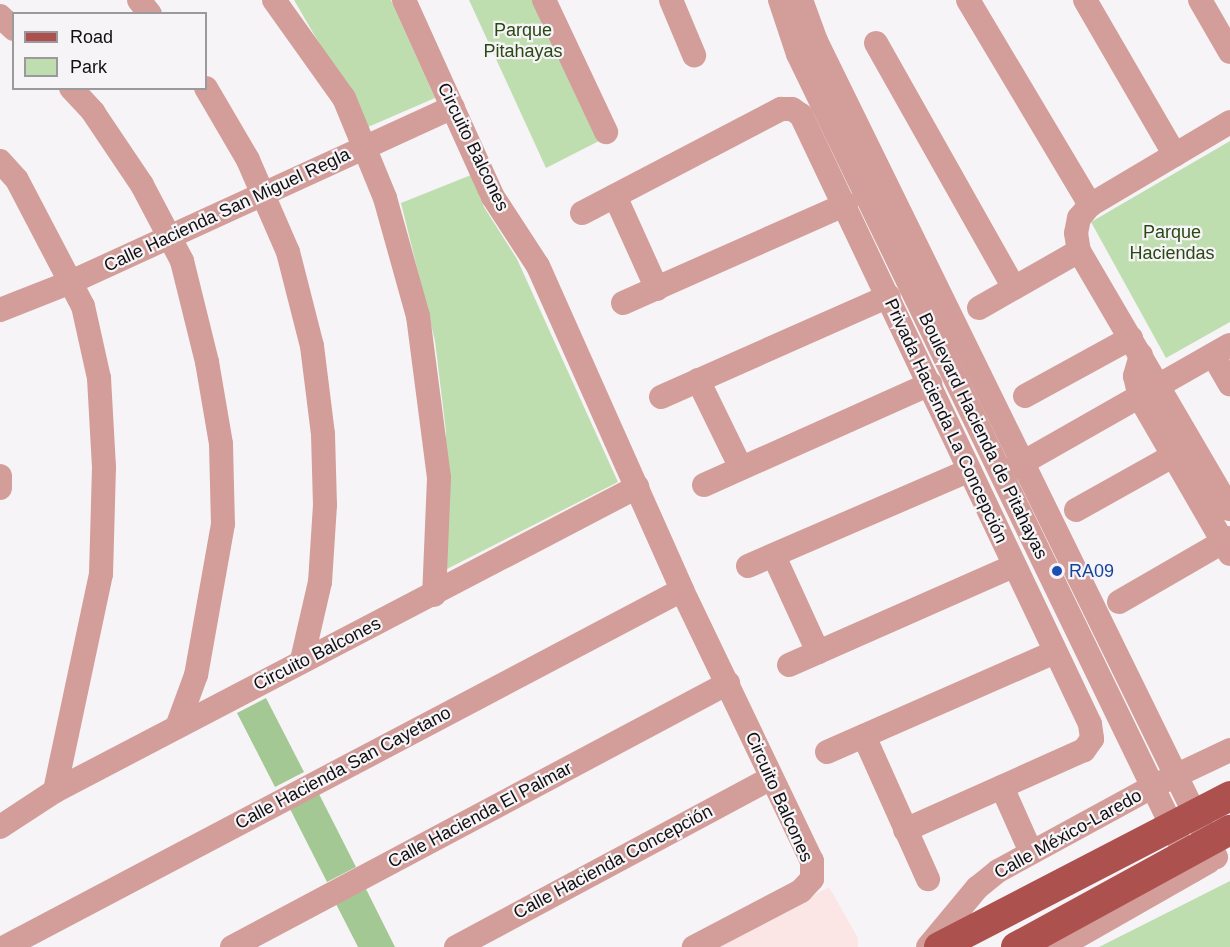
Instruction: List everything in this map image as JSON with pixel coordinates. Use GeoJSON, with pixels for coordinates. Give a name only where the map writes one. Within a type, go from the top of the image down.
{"type":"FeatureCollection","features":[{"type":"Feature","properties":{"kind":"main road"},"geometry":{"type":"LineString","coordinates":[[939,947],[1230,796]]}},
{"type":"Feature","properties":{"kind":"main road"},"geometry":{"type":"LineString","coordinates":[[1126,849],[1139,860],[1138,881]]}},
{"type":"Feature","properties":{"kind":"main road"},"geometry":{"type":"LineString","coordinates":[[1016,947],[1138,881],[1211,850]]}},
{"type":"Feature","properties":{"kind":"street"},"geometry":{"type":"LineString","coordinates":[[139,0],[148,12]]}},
{"type":"Feature","properties":{"kind":"street"},"geometry":{"type":"LineString","coordinates":[[274,0],[344,98],[385,198],[418,316],[432,398],[439,478],[434,595]]}},
{"type":"Feature","properties":{"kind":"street","name":"Circuito Balcones"},"geometry":{"type":"LineString","coordinates":[[404,0],[493,197],[538,266],[682,590],[812,861],[812,879],[801,891],[694,947]]}},
{"type":"Feature","properties":{"kind":"street"},"geometry":{"type":"LineString","coordinates":[[544,0],[606,132]]}},
{"type":"Feature","properties":{"kind":"street"},"geometry":{"type":"LineString","coordinates":[[670,0],[694,55]]}},
{"type":"Feature","properties":{"kind":"street","name":"Boulevard Hacienda de Pitahayas"},"geometry":{"type":"LineString","coordinates":[[780,0],[798,54],[1012,469],[1176,776],[1184,820]]}},
{"type":"Feature","properties":{"kind":"street","name":"Boulevard Hacienda de Pitahayas"},"geometry":{"type":"LineString","coordinates":[[801,0],[816,41],[1154,786],[1211,850]]}},
{"type":"Feature","properties":{"kind":"street"},"geometry":{"type":"LineString","coordinates":[[968,0],[1084,212]]}},
{"type":"Feature","properties":{"kind":"street"},"geometry":{"type":"LineString","coordinates":[[1085,0],[1175,155]]}},
{"type":"Feature","properties":{"kind":"street"},"geometry":{"type":"LineString","coordinates":[[1200,0],[1230,52]]}},
{"type":"Feature","properties":{"kind":"street"},"geometry":{"type":"LineString","coordinates":[[0,16],[12,27]]}},
{"type":"Feature","properties":{"kind":"street"},"geometry":{"type":"LineString","coordinates":[[876,43],[1014,288]]}},
{"type":"Feature","properties":{"kind":"street"},"geometry":{"type":"LineString","coordinates":[[73,90],[93,112],[142,185],[182,261],[207,362],[221,444],[223,524],[196,675],[177,727]]}},
{"type":"Feature","properties":{"kind":"street"},"geometry":{"type":"LineString","coordinates":[[207,90],[264,195],[288,252],[309,335],[323,434],[320,582],[302,660]]}},
{"type":"Feature","properties":{"kind":"street","name":"Calle Hacienda San Miguel Regla"},"geometry":{"type":"LineString","coordinates":[[0,310],[71,282],[453,107]]}},
{"type":"Feature","properties":{"kind":"street","name":"Privada Hacienda La Concepción"},"geometry":{"type":"LineString","coordinates":[[615,196],[781,110],[792,109],[801,115],[846,204],[1053,653],[1090,724],[1092,739],[1084,750],[1002,787]]}},
{"type":"Feature","properties":{"kind":"street"},"geometry":{"type":"LineString","coordinates":[[1119,602],[1228,545],[1183,450],[1150,393],[1135,376],[1136,347],[1079,251],[1076,233],[1084,212],[1230,122]]}},
{"type":"Feature","properties":{"kind":"street"},"geometry":{"type":"LineString","coordinates":[[0,161],[17,180],[83,306],[99,378],[104,467],[101,574],[55,791]]}},
{"type":"Feature","properties":{"kind":"street"},"geometry":{"type":"LineString","coordinates":[[582,213],[615,196],[657,289]]}},
{"type":"Feature","properties":{"kind":"street"},"geometry":{"type":"LineString","coordinates":[[623,303],[846,204]]}},
{"type":"Feature","properties":{"kind":"street"},"geometry":{"type":"LineString","coordinates":[[979,308],[1079,251]]}},
{"type":"Feature","properties":{"kind":"street"},"geometry":{"type":"LineString","coordinates":[[660,397],[889,296]]}},
{"type":"Feature","properties":{"kind":"street"},"geometry":{"type":"LineString","coordinates":[[1025,396],[1136,347]]}},
{"type":"Feature","properties":{"kind":"street"},"geometry":{"type":"LineString","coordinates":[[748,566],[972,479],[1012,469],[1150,393],[1222,350],[1230,385]]}},
{"type":"Feature","properties":{"kind":"street"},"geometry":{"type":"LineString","coordinates":[[698,380],[741,468]]}},
{"type":"Feature","properties":{"kind":"street"},"geometry":{"type":"LineString","coordinates":[[704,485],[930,384]]}},
{"type":"Feature","properties":{"kind":"street"},"geometry":{"type":"LineString","coordinates":[[1183,450],[1230,509]]}},
{"type":"Feature","properties":{"kind":"street"},"geometry":{"type":"LineString","coordinates":[[1076,510],[1183,450]]}},
{"type":"Feature","properties":{"kind":"street"},"geometry":{"type":"LineString","coordinates":[[0,476],[0,488]]}},
{"type":"Feature","properties":{"kind":"street","name":"Circuito Balcones"},"geometry":{"type":"LineString","coordinates":[[0,827],[55,791],[637,487]]}},
{"type":"Feature","properties":{"kind":"street"},"geometry":{"type":"LineString","coordinates":[[774,556],[818,652]]}},
{"type":"Feature","properties":{"kind":"street"},"geometry":{"type":"LineString","coordinates":[[789,665],[1013,566]]}},
{"type":"Feature","properties":{"kind":"street","name":"Calle Hacienda San Cayetano"},"geometry":{"type":"LineString","coordinates":[[5,947],[682,590]]}},
{"type":"Feature","properties":{"kind":"street"},"geometry":{"type":"LineString","coordinates":[[827,752],[1053,653]]}},
{"type":"Feature","properties":{"kind":"street","name":"Calle Hacienda El Palmar"},"geometry":{"type":"LineString","coordinates":[[232,947],[728,683]]}},
{"type":"Feature","properties":{"kind":"street"},"geometry":{"type":"LineString","coordinates":[[864,736],[928,879]]}},
{"type":"Feature","properties":{"kind":"street","name":"Calle México-Laredo"},"geometry":{"type":"LineString","coordinates":[[928,947],[977,888],[1031,852],[1154,786],[1230,750]]}},
{"type":"Feature","properties":{"kind":"street","name":"Calle Hacienda Concepción"},"geometry":{"type":"LineString","coordinates":[[456,947],[771,778]]}},
{"type":"Feature","properties":{"kind":"street"},"geometry":{"type":"LineString","coordinates":[[905,830],[1002,787],[1031,852]]}},
{"type":"Feature","properties":{"kind":"street"},"geometry":{"type":"LineString","coordinates":[[1059,947],[1211,850]]}},
{"type":"Feature","properties":{"kind":"shaded area"},"geometry":{"type":"Polygon","coordinates":[[[829,887],[858,938],[858,947],[715,947],[829,887]]]}},
{"type":"Feature","properties":{"kind":"green space"},"geometry":{"type":"Polygon","coordinates":[[[294,0],[391,0],[435,98],[368,127],[294,0]]]}},
{"type":"Feature","properties":{"kind":"green space","name":"Parque Pitahayas"},"geometry":{"type":"Polygon","coordinates":[[[469,0],[541,0],[599,141],[546,168],[469,0]]]}},
{"type":"Feature","properties":{"kind":"green space","name":"Parque Haciendas"},"geometry":{"type":"Polygon","coordinates":[[[1230,141],[1230,322],[1166,358],[1091,222],[1230,141]]]}},
{"type":"Feature","properties":{"kind":"green space"},"geometry":{"type":"Polygon","coordinates":[[[471,175],[484,207],[517,259],[618,482],[443,571],[446,432],[435,341],[401,203],[471,175]]]}},
{"type":"Feature","properties":{"kind":"green space"},"geometry":{"type":"Polygon","coordinates":[[[266,698],[304,772],[275,787],[237,713],[266,698]]]}},
{"type":"Feature","properties":{"kind":"green space"},"geometry":{"type":"Polygon","coordinates":[[[318,792],[356,867],[327,882],[289,807],[318,792]]]}},
{"type":"Feature","properties":{"kind":"green space"},"geometry":{"type":"Polygon","coordinates":[[[1230,881],[1230,947],[1099,947],[1230,881]]]}},
{"type":"Feature","properties":{"kind":"green space"},"geometry":{"type":"Polygon","coordinates":[[[366,889],[395,947],[358,947],[336,904],[366,889]]]}},
{"type":"Feature","properties":{"kind":"place","name":"RA09"},"geometry":{"type":"Point","coordinates":[1057,571]}}]}
